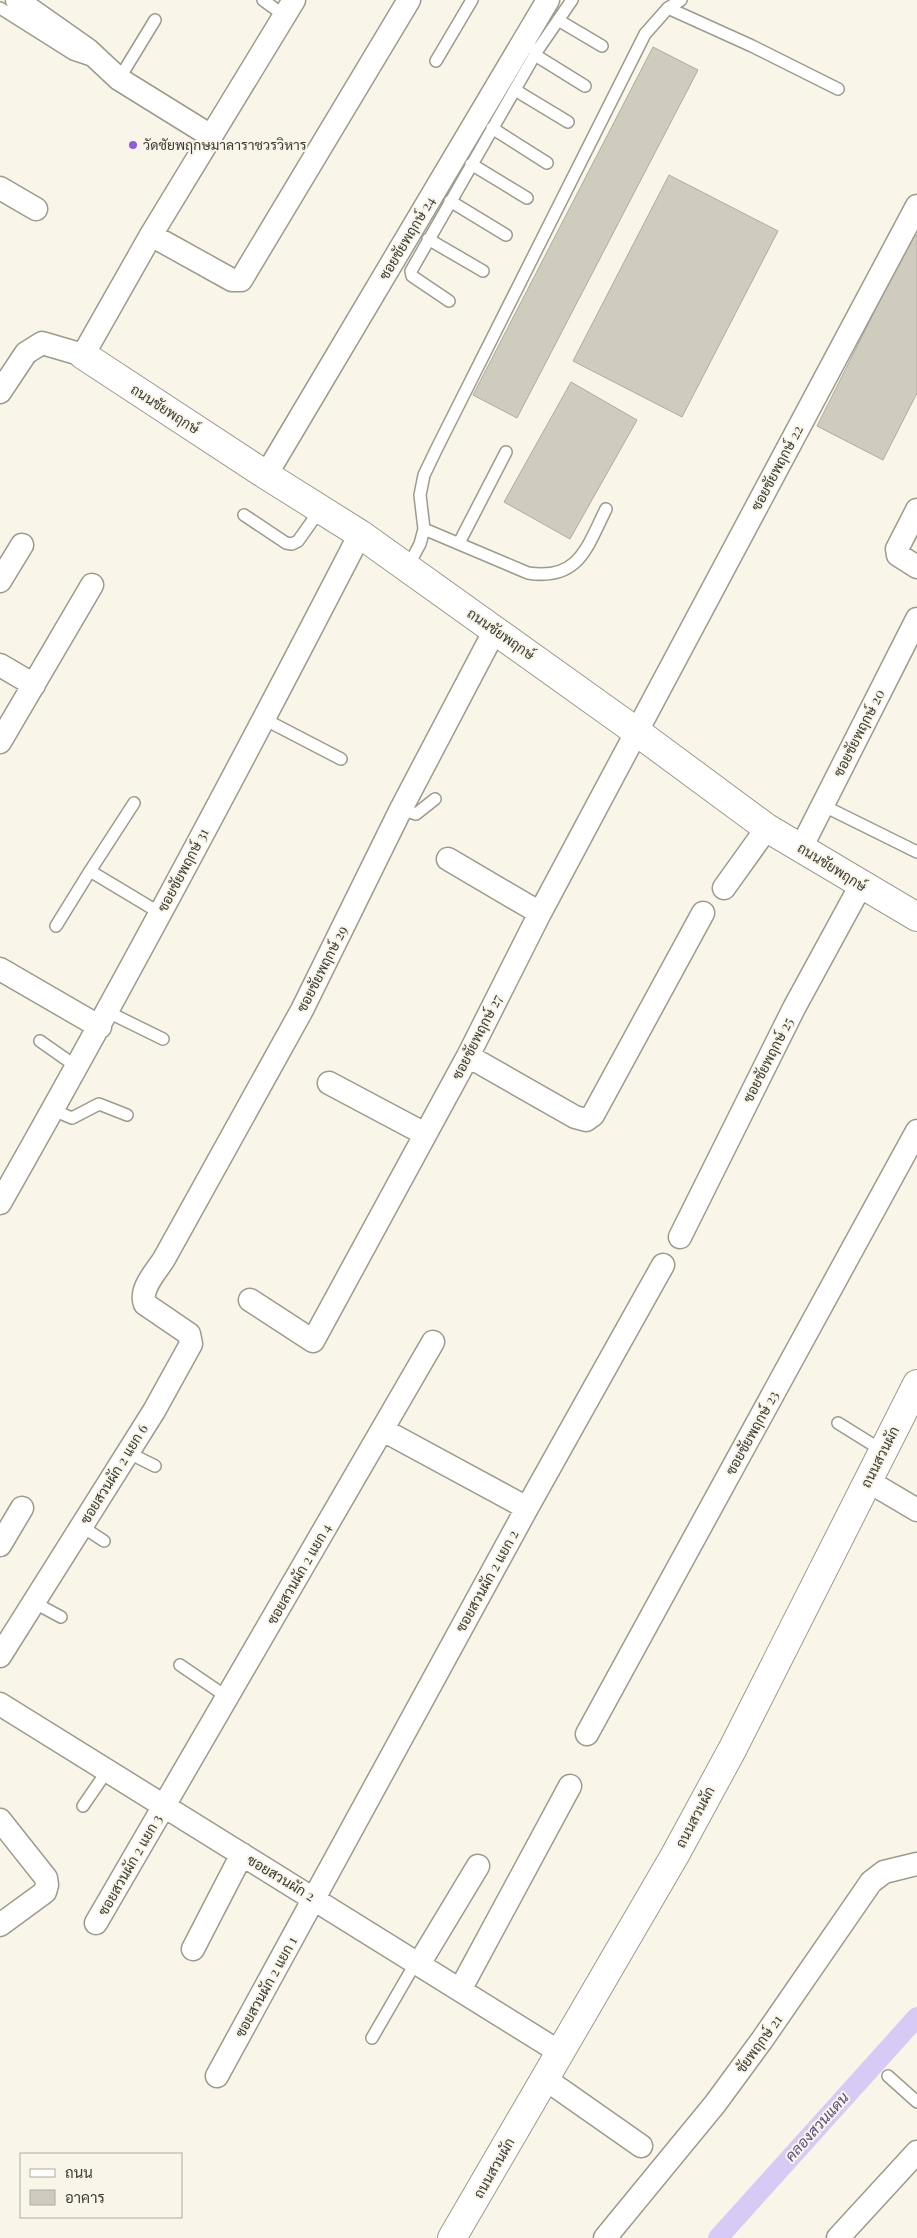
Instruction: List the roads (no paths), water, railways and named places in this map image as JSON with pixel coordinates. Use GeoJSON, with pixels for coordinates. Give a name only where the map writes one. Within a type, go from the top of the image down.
{"type":"FeatureCollection","features":[{"type":"Feature","properties":{"kind":"street"},"geometry":{"type":"LineString","coordinates":[[17,0],[88,50],[119,80],[211,136]]}},
{"type":"Feature","properties":{"kind":"street"},"geometry":{"type":"LineString","coordinates":[[151,235],[232,280],[241,280],[409,0]]}},
{"type":"Feature","properties":{"kind":"street","name":"ซอยชัยพฤกษ์ 24"},"geometry":{"type":"LineString","coordinates":[[266,475],[532,49],[548,0]]}},
{"type":"Feature","properties":{"kind":"street"},"geometry":{"type":"LineString","coordinates":[[0,392],[26,353],[42,344],[83,355],[151,235],[290,8]]}},
{"type":"Feature","properties":{"kind":"street"},"geometry":{"type":"LineString","coordinates":[[0,188],[36,209]]}},
{"type":"Feature","properties":{"kind":"street","name":"ซอยชัยพฤกษ์ 22"},"geometry":{"type":"LineString","coordinates":[[637,732],[917,206]]}},
{"type":"Feature","properties":{"kind":"street","name":"ถนนชัยพฤกษ์"},"geometry":{"type":"LineString","coordinates":[[83,355],[320,510],[360,534],[637,732],[767,828],[917,917]]}},
{"type":"Feature","properties":{"kind":"street"},"geometry":{"type":"LineString","coordinates":[[917,510],[897,549],[898,554],[917,567]]}},
{"type":"Feature","properties":{"kind":"street","name":"ซอยชัยพฤกษ์ 31"},"geometry":{"type":"LineString","coordinates":[[0,1203],[104,1019],[360,534]]}},
{"type":"Feature","properties":{"kind":"street"},"geometry":{"type":"LineString","coordinates":[[0,581],[22,545]]}},
{"type":"Feature","properties":{"kind":"street"},"geometry":{"type":"LineString","coordinates":[[0,742],[92,585]]}},
{"type":"Feature","properties":{"kind":"street","name":"ซอยชัยพฤกษ์ 20"},"geometry":{"type":"LineString","coordinates":[[801,848],[917,619]]}},
{"type":"Feature","properties":{"kind":"street","name":"ซอยชัยพฤกษ์ 29"},"geometry":{"type":"LineString","coordinates":[[145,1304],[143,1299],[144,1292],[302,1010],[401,809],[495,630]]}},
{"type":"Feature","properties":{"kind":"street"},"geometry":{"type":"LineString","coordinates":[[0,665],[34,684]]}},
{"type":"Feature","properties":{"kind":"street","name":"ซอยชัยพฤกษ์ 27"},"geometry":{"type":"LineString","coordinates":[[250,1300],[313,1341],[468,1056],[540,913],[637,732]]}},
{"type":"Feature","properties":{"kind":"street"},"geometry":{"type":"LineString","coordinates":[[724,888],[767,828]]}},
{"type":"Feature","properties":{"kind":"street"},"geometry":{"type":"LineString","coordinates":[[448,859],[540,913]]}},
{"type":"Feature","properties":{"kind":"street","name":"ซอยชัยพฤกษ์ 25"},"geometry":{"type":"LineString","coordinates":[[680,1237],[794,1008],[861,885]]}},
{"type":"Feature","properties":{"kind":"street"},"geometry":{"type":"LineString","coordinates":[[468,1056],[575,1117],[586,1120],[593,1115],[703,913]]}},
{"type":"Feature","properties":{"kind":"street"},"geometry":{"type":"LineString","coordinates":[[0,969],[104,1019]]}},
{"type":"Feature","properties":{"kind":"street"},"geometry":{"type":"LineString","coordinates":[[329,1083],[425,1134]]}},
{"type":"Feature","properties":{"kind":"street","name":"ซอยชัยพฤกษ์ 23"},"geometry":{"type":"LineString","coordinates":[[587,1734],[917,1131]]}},
{"type":"Feature","properties":{"kind":"street","name":"ซอยสวนผัก 2 แยก 2"},"geometry":{"type":"LineString","coordinates":[[315,1898],[527,1508],[663,1265]]}},
{"type":"Feature","properties":{"kind":"street","name":"ซอยสวนผัก 2 แยก 6"},"geometry":{"type":"LineString","coordinates":[[0,1656],[154,1411],[190,1344],[189,1334],[145,1304]]}},
{"type":"Feature","properties":{"kind":"street","name":"ซอยสวนผัก 2 แยก 4"},"geometry":{"type":"LineString","coordinates":[[164,1806],[384,1430],[433,1342]]}},
{"type":"Feature","properties":{"kind":"street","name":"ถนนสวนผัก"},"geometry":{"type":"LineString","coordinates":[[452,2238],[544,2078],[562,2053],[675,1855],[732,1750],[917,1384]]}},
{"type":"Feature","properties":{"kind":"street"},"geometry":{"type":"LineString","coordinates":[[384,1430],[527,1508]]}},
{"type":"Feature","properties":{"kind":"street"},"geometry":{"type":"LineString","coordinates":[[868,1480],[917,1510]]}},
{"type":"Feature","properties":{"kind":"street"},"geometry":{"type":"LineString","coordinates":[[0,1545],[22,1508]]}},
{"type":"Feature","properties":{"kind":"street","name":"ซอยสวนผัก 2"},"geometry":{"type":"LineString","coordinates":[[0,1704],[562,2053]]}},
{"type":"Feature","properties":{"kind":"street"},"geometry":{"type":"LineString","coordinates":[[460,1990],[570,1786]]}},
{"type":"Feature","properties":{"kind":"street","name":"ซอยสวนผัก 2 แยก 3"},"geometry":{"type":"LineString","coordinates":[[96,1923],[164,1806]]}},
{"type":"Feature","properties":{"kind":"street"},"geometry":{"type":"LineString","coordinates":[[0,1820],[46,1878],[47,1885],[44,1892],[0,1926]]}},
{"type":"Feature","properties":{"kind":"street"},"geometry":{"type":"LineString","coordinates":[[193,1949],[242,1854]]}},
{"type":"Feature","properties":{"kind":"street","name":"ชัยพฤกษ์ 21"},"geometry":{"type":"LineString","coordinates":[[605,2238],[715,2104],[762,2040],[871,1882],[884,1872],[917,1864]]}},
{"type":"Feature","properties":{"kind":"street"},"geometry":{"type":"LineString","coordinates":[[417,1963],[478,1866]]}},
{"type":"Feature","properties":{"kind":"street","name":"ซอยสวนผัก 2 แยก 1"},"geometry":{"type":"LineString","coordinates":[[217,2076],[315,1898]]}},
{"type":"Feature","properties":{"kind":"street"},"geometry":{"type":"LineString","coordinates":[[544,2078],[641,2146]]}},
{"type":"Feature","properties":{"kind":"street"},"geometry":{"type":"LineString","coordinates":[[838,2238],[917,2152]]}},
{"type":"Feature","properties":{"kind":"lane"},"geometry":{"type":"LineString","coordinates":[[263,0],[290,8]]}},
{"type":"Feature","properties":{"kind":"lane"},"geometry":{"type":"LineString","coordinates":[[436,61],[472,0]]}},
{"type":"Feature","properties":{"kind":"lane"},"geometry":{"type":"LineString","coordinates":[[449,301],[412,276],[413,265],[515,90],[532,49],[558,20],[572,0]]}},
{"type":"Feature","properties":{"kind":"lane"},"geometry":{"type":"LineString","coordinates":[[407,568],[420,544],[424,529],[420,495],[424,475],[437,448],[645,34],[668,8],[681,0]]}},
{"type":"Feature","properties":{"kind":"lane"},"geometry":{"type":"LineString","coordinates":[[0,8],[73,54],[100,62]]}},
{"type":"Feature","properties":{"kind":"lane"},"geometry":{"type":"LineString","coordinates":[[668,8],[752,46],[838,89]]}},
{"type":"Feature","properties":{"kind":"lane"},"geometry":{"type":"LineString","coordinates":[[119,80],[155,20]]}},
{"type":"Feature","properties":{"kind":"lane"},"geometry":{"type":"LineString","coordinates":[[558,20],[602,46]]}},
{"type":"Feature","properties":{"kind":"lane"},"geometry":{"type":"LineString","coordinates":[[532,49],[586,86]]}},
{"type":"Feature","properties":{"kind":"lane"},"geometry":{"type":"LineString","coordinates":[[515,90],[568,122]]}},
{"type":"Feature","properties":{"kind":"lane"},"geometry":{"type":"LineString","coordinates":[[492,128],[547,163]]}},
{"type":"Feature","properties":{"kind":"lane"},"geometry":{"type":"LineString","coordinates":[[472,164],[527,198]]}},
{"type":"Feature","properties":{"kind":"lane"},"geometry":{"type":"LineString","coordinates":[[450,201],[506,235]]}},
{"type":"Feature","properties":{"kind":"lane"},"geometry":{"type":"LineString","coordinates":[[428,239],[483,270]]}},
{"type":"Feature","properties":{"kind":"lane"},"geometry":{"type":"LineString","coordinates":[[459,543],[506,452]]}},
{"type":"Feature","properties":{"kind":"lane"},"geometry":{"type":"LineString","coordinates":[[424,529],[528,573],[540,575],[566,570],[577,562],[606,509]]}},
{"type":"Feature","properties":{"kind":"lane"},"geometry":{"type":"LineString","coordinates":[[244,515],[286,543],[292,544],[298,540],[320,510]]}},
{"type":"Feature","properties":{"kind":"lane"},"geometry":{"type":"LineString","coordinates":[[264,719],[341,759]]}},
{"type":"Feature","properties":{"kind":"lane"},"geometry":{"type":"LineString","coordinates":[[401,809],[416,814],[435,799]]}},
{"type":"Feature","properties":{"kind":"lane"},"geometry":{"type":"LineString","coordinates":[[56,926],[134,803]]}},
{"type":"Feature","properties":{"kind":"lane"},"geometry":{"type":"LineString","coordinates":[[822,805],[917,852]]}},
{"type":"Feature","properties":{"kind":"lane"},"geometry":{"type":"LineString","coordinates":[[90,872],[160,913]]}},
{"type":"Feature","properties":{"kind":"lane"},"geometry":{"type":"LineString","coordinates":[[104,1019],[163,1039]]}},
{"type":"Feature","properties":{"kind":"lane"},"geometry":{"type":"LineString","coordinates":[[40,1041],[77,1067]]}},
{"type":"Feature","properties":{"kind":"lane"},"geometry":{"type":"LineString","coordinates":[[53,1110],[72,1118],[93,1106],[104,1105],[127,1115]]}},
{"type":"Feature","properties":{"kind":"lane"},"geometry":{"type":"LineString","coordinates":[[838,1423],[884,1450]]}},
{"type":"Feature","properties":{"kind":"lane"},"geometry":{"type":"LineString","coordinates":[[127,1452],[155,1466]]}},
{"type":"Feature","properties":{"kind":"lane"},"geometry":{"type":"LineString","coordinates":[[82,1526],[104,1541]]}},
{"type":"Feature","properties":{"kind":"lane"},"geometry":{"type":"LineString","coordinates":[[33,1602],[61,1616]]}},
{"type":"Feature","properties":{"kind":"lane"},"geometry":{"type":"LineString","coordinates":[[180,1665],[228,1697]]}},
{"type":"Feature","properties":{"kind":"lane"},"geometry":{"type":"LineString","coordinates":[[83,1806],[107,1771]]}},
{"type":"Feature","properties":{"kind":"lane"},"geometry":{"type":"LineString","coordinates":[[372,2038],[417,1963]]}},
{"type":"Feature","properties":{"kind":"lane"},"geometry":{"type":"LineString","coordinates":[[888,2076],[917,2102]]}},
{"type":"Feature","properties":{"kind":"waterway","name":"คลองสวนแดน"},"geometry":{"type":"LineString","coordinates":[[718,2238],[917,2017]]}},
{"type":"Feature","properties":{"kind":"place","name":"วัดชัยพฤกษมาลาราชวรวิหาร"},"geometry":{"type":"Point","coordinates":[133,145]}}]}
